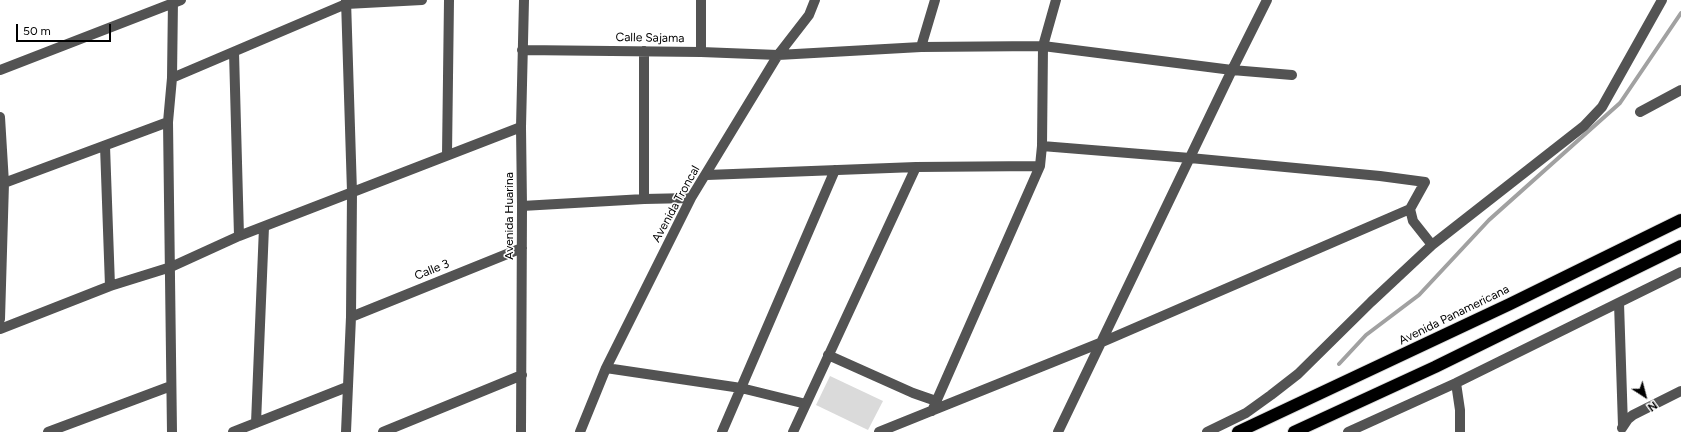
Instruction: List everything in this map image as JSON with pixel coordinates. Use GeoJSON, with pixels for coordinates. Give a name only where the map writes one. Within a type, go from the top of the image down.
{"type":"FeatureCollection","features":[{"type":"Feature","properties":{"kind":"highway","name":"Avenida Panamericana"},"geometry":{"type":"LineString","coordinates":[[1238,432],[1510,304],[1681,220]]}},
{"type":"Feature","properties":{"kind":"highway"},"geometry":{"type":"LineString","coordinates":[[1294,432],[1435,367],[1681,246]]}},
{"type":"Feature","properties":{"kind":"street"},"geometry":{"type":"LineString","coordinates":[[172,78],[346,2],[422,0]]}},
{"type":"Feature","properties":{"kind":"street"},"geometry":{"type":"LineString","coordinates":[[447,155],[449,0]]}},
{"type":"Feature","properties":{"kind":"street","name":"Avenida Huarina"},"geometry":{"type":"LineString","coordinates":[[521,432],[522,206],[520,126],[524,0]]}},
{"type":"Feature","properties":{"kind":"street"},"geometry":{"type":"LineString","coordinates":[[700,52],[701,0]]}},
{"type":"Feature","properties":{"kind":"street","name":"Avenida Troncal"},"geometry":{"type":"LineString","coordinates":[[580,432],[606,368],[691,198],[707,175],[778,55],[809,15],[815,0]]}},
{"type":"Feature","properties":{"kind":"street"},"geometry":{"type":"LineString","coordinates":[[921,47],[935,0]]}},
{"type":"Feature","properties":{"kind":"street"},"geometry":{"type":"LineString","coordinates":[[932,411],[1040,166],[1042,146],[1043,46],[1056,0]]}},
{"type":"Feature","properties":{"kind":"street"},"geometry":{"type":"LineString","coordinates":[[1058,432],[1267,0]]}},
{"type":"Feature","properties":{"kind":"street"},"geometry":{"type":"LineString","coordinates":[[1207,432],[1246,413],[1272,395],[1298,374],[1371,302],[1432,245],[1584,126],[1602,107],[1662,0]]}},
{"type":"Feature","properties":{"kind":"street"},"geometry":{"type":"LineString","coordinates":[[0,70],[175,1],[172,78],[168,122],[172,432]]}},
{"type":"Feature","properties":{"kind":"street"},"geometry":{"type":"LineString","coordinates":[[346,2],[352,192],[351,317],[346,432]]}},
{"type":"Feature","properties":{"kind":"street","name":"Calle Sajama"},"geometry":{"type":"LineString","coordinates":[[522,50],[700,52],[778,55],[921,47],[1043,46],[1232,70],[1292,75]]}},
{"type":"Feature","properties":{"kind":"street"},"geometry":{"type":"LineString","coordinates":[[644,51],[644,199]]}},
{"type":"Feature","properties":{"kind":"street"},"geometry":{"type":"LineString","coordinates":[[234,52],[239,236]]}},
{"type":"Feature","properties":{"kind":"street"},"geometry":{"type":"LineString","coordinates":[[1640,112],[1681,90]]}},
{"type":"Feature","properties":{"kind":"street"},"geometry":{"type":"LineString","coordinates":[[0,117],[4,183],[0,320]]}},
{"type":"Feature","properties":{"kind":"street"},"geometry":{"type":"LineString","coordinates":[[4,183],[168,122]]}},
{"type":"Feature","properties":{"kind":"street"},"geometry":{"type":"LineString","coordinates":[[0,329],[110,286],[171,267],[239,236],[520,126]]}},
{"type":"Feature","properties":{"kind":"street"},"geometry":{"type":"LineString","coordinates":[[105,146],[110,286]]}},
{"type":"Feature","properties":{"kind":"street"},"geometry":{"type":"LineString","coordinates":[[879,432],[1100,343],[1410,208],[1425,182],[1380,176],[1190,158],[1042,146]]}},
{"type":"Feature","properties":{"kind":"street"},"geometry":{"type":"LineString","coordinates":[[707,175],[916,167],[1040,166]]}},
{"type":"Feature","properties":{"kind":"street"},"geometry":{"type":"LineString","coordinates":[[793,432],[916,167]]}},
{"type":"Feature","properties":{"kind":"street"},"geometry":{"type":"LineString","coordinates":[[722,432],[835,170]]}},
{"type":"Feature","properties":{"kind":"street"},"geometry":{"type":"LineString","coordinates":[[522,206],[644,199],[691,198]]}},
{"type":"Feature","properties":{"kind":"street"},"geometry":{"type":"LineString","coordinates":[[1410,208],[1413,221],[1432,245]]}},
{"type":"Feature","properties":{"kind":"street"},"geometry":{"type":"LineString","coordinates":[[256,423],[264,227]]}},
{"type":"Feature","properties":{"kind":"street","name":"Calle 3"},"geometry":{"type":"LineString","coordinates":[[351,317],[522,248]]}},
{"type":"Feature","properties":{"kind":"street"},"geometry":{"type":"LineString","coordinates":[[1348,432],[1372,427],[1456,383],[1681,272]]}},
{"type":"Feature","properties":{"kind":"street"},"geometry":{"type":"LineString","coordinates":[[1619,303],[1622,429]]}},
{"type":"Feature","properties":{"kind":"street"},"geometry":{"type":"LineString","coordinates":[[828,355],[913,393],[936,401]]}},
{"type":"Feature","properties":{"kind":"street"},"geometry":{"type":"LineString","coordinates":[[606,368],[741,388],[806,404]]}},
{"type":"Feature","properties":{"kind":"street"},"geometry":{"type":"LineString","coordinates":[[383,432],[522,375]]}},
{"type":"Feature","properties":{"kind":"street"},"geometry":{"type":"LineString","coordinates":[[1456,383],[1460,410],[1460,432]]}},
{"type":"Feature","properties":{"kind":"street"},"geometry":{"type":"LineString","coordinates":[[48,432],[171,386]]}},
{"type":"Feature","properties":{"kind":"street"},"geometry":{"type":"LineString","coordinates":[[233,432],[347,387]]}},
{"type":"Feature","properties":{"kind":"street"},"geometry":{"type":"LineString","coordinates":[[1622,429],[1628,419],[1633,415],[1681,391]]}},
{"type":"Feature","properties":{"kind":"shaded area"},"geometry":{"type":"Polygon","coordinates":[[[830,376],[883,401],[868,430],[816,405],[830,376]]]}},
{"type":"Feature","properties":{"kind":"waterway"},"geometry":{"type":"LineString","coordinates":[[1339,364],[1366,335],[1419,295],[1489,220],[1620,103],[1681,13]]}}]}
